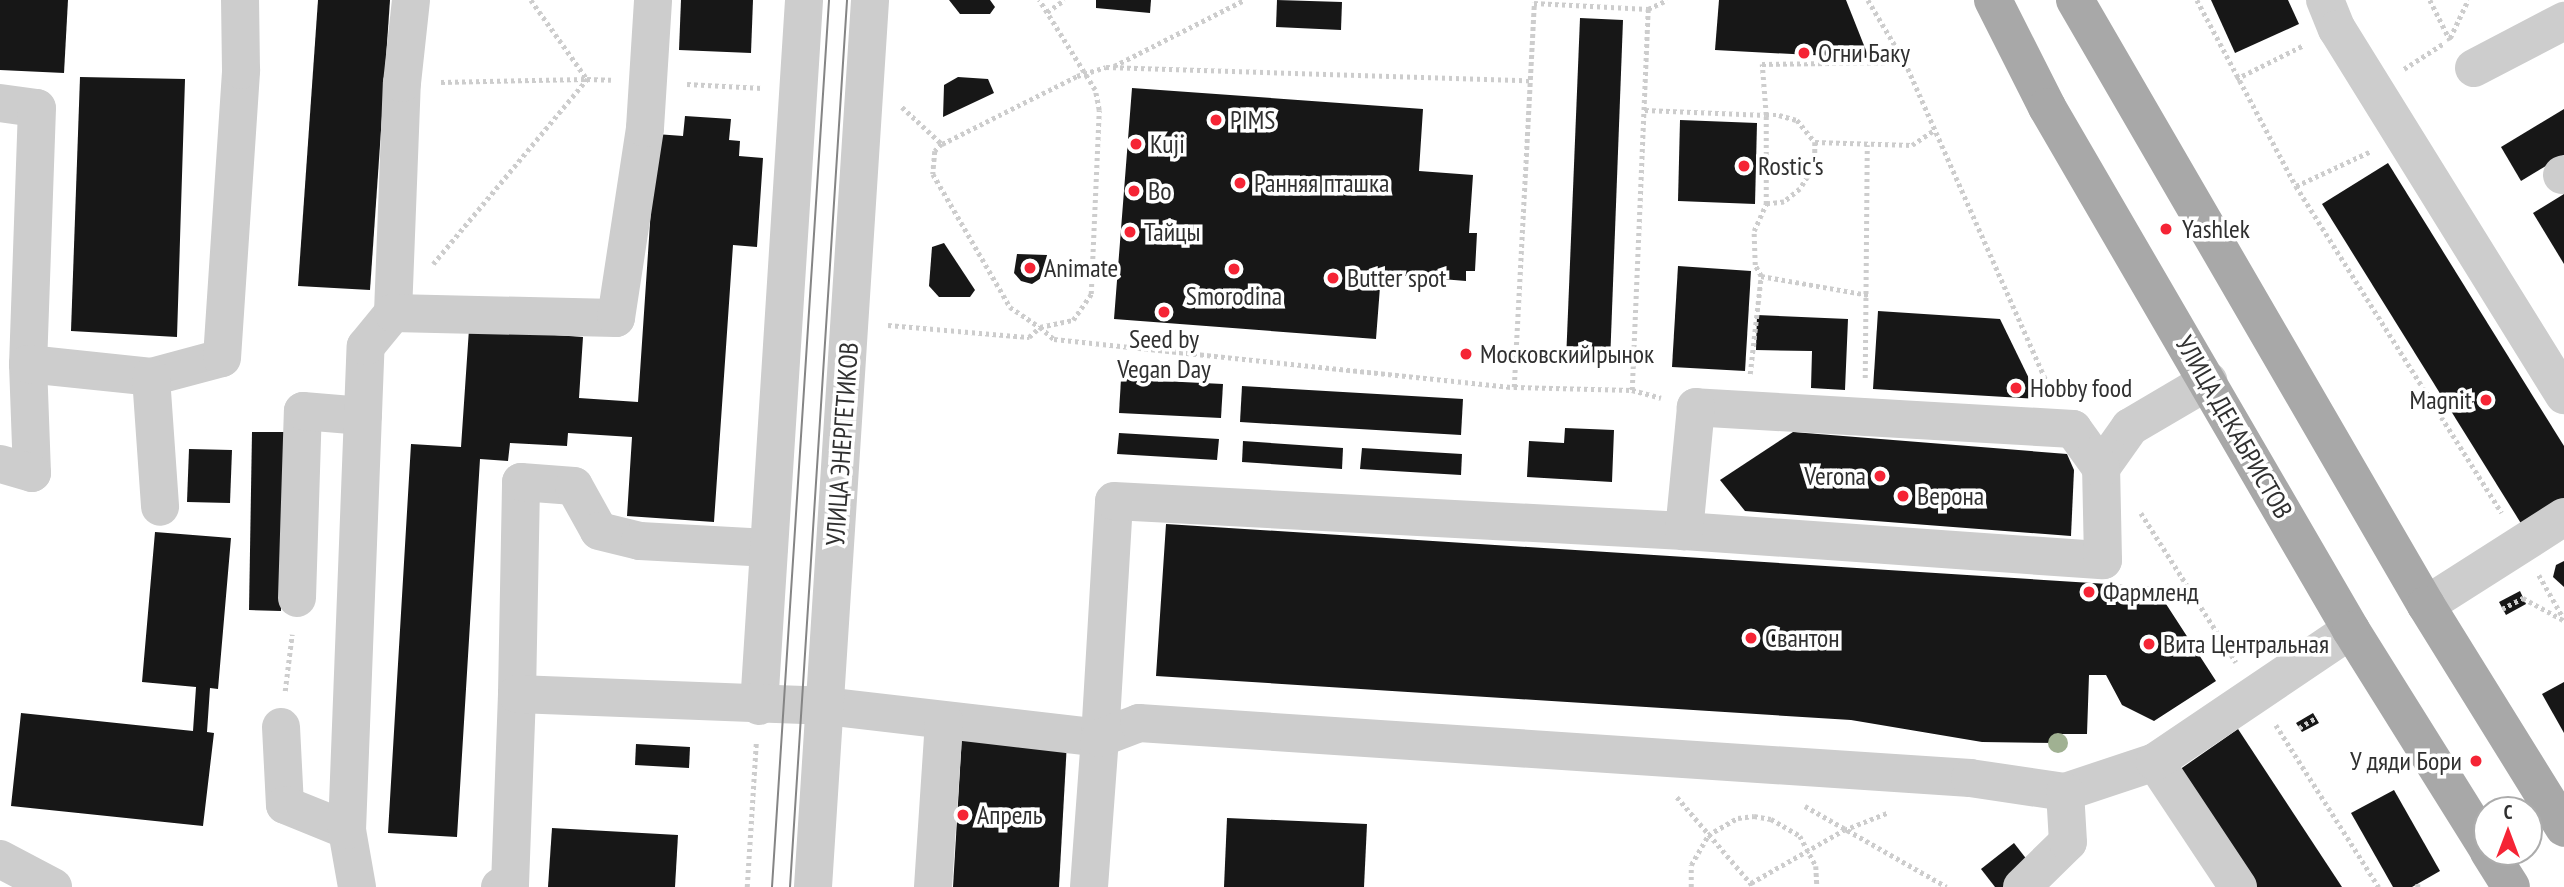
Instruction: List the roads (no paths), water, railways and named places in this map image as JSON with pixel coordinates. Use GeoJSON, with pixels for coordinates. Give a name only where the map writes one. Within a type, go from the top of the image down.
{"type":"FeatureCollection","features":[{"type":"Feature","properties":{"kind":"main road","name":"УЛИЦА ДЕКАБРИСТОВ"},"geometry":{"type":"LineString","coordinates":[[1993,0],[2048,107],[2351,630],[2473,826]]}},
{"type":"Feature","properties":{"kind":"main road"},"geometry":{"type":"LineString","coordinates":[[2075,0],[2426,605],[2564,828]]}},
{"type":"Feature","properties":{"kind":"main road","name":"УЛИЦА ДЕКАБРИСТОВ"},"geometry":{"type":"LineString","coordinates":[[2498,866],[2511,887]]}},
{"type":"Feature","properties":{"kind":"street"},"geometry":{"type":"LineString","coordinates":[[28,364],[151,377],[222,358],[241,70],[240,0]]}},
{"type":"Feature","properties":{"kind":"street"},"geometry":{"type":"LineString","coordinates":[[357,887],[347,830],[366,346],[393,313],[402,83],[411,0]]}},
{"type":"Feature","properties":{"kind":"street"},"geometry":{"type":"LineString","coordinates":[[393,313],[616,318],[648,82],[653,0]]}},
{"type":"Feature","properties":{"kind":"street"},"geometry":{"type":"LineString","coordinates":[[759,706],[804,0]]}},
{"type":"Feature","properties":{"kind":"street","name":"УЛИЦА ЭНЕРГЕТИКОВ"},"geometry":{"type":"LineString","coordinates":[[813,887],[870,0]]}},
{"type":"Feature","properties":{"kind":"street"},"geometry":{"type":"LineString","coordinates":[[2331,15],[2564,395]]}},
{"type":"Feature","properties":{"kind":"street"},"geometry":{"type":"LineString","coordinates":[[2474,68],[2564,21]]}},
{"type":"Feature","properties":{"kind":"street"},"geometry":{"type":"LineString","coordinates":[[0,103],[37,108],[28,364],[32,473],[0,464]]}},
{"type":"Feature","properties":{"kind":"street"},"geometry":{"type":"LineString","coordinates":[[151,377],[160,507]]}},
{"type":"Feature","properties":{"kind":"street"},"geometry":{"type":"LineString","coordinates":[[2101,468],[2130,427],[2208,381]]}},
{"type":"Feature","properties":{"kind":"street"},"geometry":{"type":"LineString","coordinates":[[1089,887],[1114,501],[1684,531],[2103,561],[2101,468],[2073,429],[1696,407],[1684,531]]}},
{"type":"Feature","properties":{"kind":"street"},"geometry":{"type":"LineString","coordinates":[[297,598],[303,411],[363,416]]}},
{"type":"Feature","properties":{"kind":"street"},"geometry":{"type":"LineString","coordinates":[[500,887],[510,885],[521,482],[574,486],[599,531],[640,541],[769,548]]}},
{"type":"Feature","properties":{"kind":"street"},"geometry":{"type":"LineString","coordinates":[[2426,605],[2564,517]]}},
{"type":"Feature","properties":{"kind":"street"},"geometry":{"type":"LineString","coordinates":[[517,694],[759,706],[825,706],[1100,738],[1139,723],[1645,759],[1970,778],[2065,792],[2155,762],[2351,630]]}},
{"type":"Feature","properties":{"kind":"street"},"geometry":{"type":"LineString","coordinates":[[933,887],[944,721]]}},
{"type":"Feature","properties":{"kind":"street"},"geometry":{"type":"LineString","coordinates":[[281,727],[285,805],[347,830]]}},
{"type":"Feature","properties":{"kind":"street"},"geometry":{"type":"LineString","coordinates":[[2155,762],[2238,887]]}},
{"type":"Feature","properties":{"kind":"street"},"geometry":{"type":"LineString","coordinates":[[2022,887],[2068,842],[2065,792]]}},
{"type":"Feature","properties":{"kind":"street"},"geometry":{"type":"LineString","coordinates":[[0,859],[53,887]]}},
{"type":"Feature","properties":{"kind":"tram line"},"geometry":{"type":"LineString","coordinates":[[772,887],[829,0]]}},
{"type":"Feature","properties":{"kind":"tram line"},"geometry":{"type":"LineString","coordinates":[[790,887],[847,0]]}},
{"type":"Feature","properties":{"kind":"place","name":"Огни Баку"},"geometry":{"type":"Point","coordinates":[1804,53]}},
{"type":"Feature","properties":{"kind":"place","name":"PIMS"},"geometry":{"type":"Point","coordinates":[1216,120]}},
{"type":"Feature","properties":{"kind":"place","name":"Kuji"},"geometry":{"type":"Point","coordinates":[1136,144]}},
{"type":"Feature","properties":{"kind":"place","name":"Rostic's"},"geometry":{"type":"Point","coordinates":[1744,166]}},
{"type":"Feature","properties":{"kind":"place","name":"Ранняя пташка"},"geometry":{"type":"Point","coordinates":[1240,183]}},
{"type":"Feature","properties":{"kind":"place","name":"Bo"},"geometry":{"type":"Point","coordinates":[1134,191]}},
{"type":"Feature","properties":{"kind":"place","name":"Yashlek"},"geometry":{"type":"Point","coordinates":[2166,229]}},
{"type":"Feature","properties":{"kind":"place","name":"Тайцы"},"geometry":{"type":"Point","coordinates":[1130,232]}},
{"type":"Feature","properties":{"kind":"place","name":"Animate"},"geometry":{"type":"Point","coordinates":[1030,268]}},
{"type":"Feature","properties":{"kind":"place","name":"Smorodina"},"geometry":{"type":"Point","coordinates":[1234,269]}},
{"type":"Feature","properties":{"kind":"place","name":"Butter spot"},"geometry":{"type":"Point","coordinates":[1333,278]}},
{"type":"Feature","properties":{"kind":"place","name":"Seed by Vegan Day"},"geometry":{"type":"Point","coordinates":[1164,312]}},
{"type":"Feature","properties":{"kind":"place","name":"Московский рынок"},"geometry":{"type":"Point","coordinates":[1466,354]}},
{"type":"Feature","properties":{"kind":"place","name":"Hobby food"},"geometry":{"type":"Point","coordinates":[2016,388]}},
{"type":"Feature","properties":{"kind":"place","name":"Magnit"},"geometry":{"type":"Point","coordinates":[2486,400]}},
{"type":"Feature","properties":{"kind":"place","name":"Verona"},"geometry":{"type":"Point","coordinates":[1880,476]}},
{"type":"Feature","properties":{"kind":"place","name":"Верона"},"geometry":{"type":"Point","coordinates":[1903,496]}},
{"type":"Feature","properties":{"kind":"place","name":"Фармленд"},"geometry":{"type":"Point","coordinates":[2089,592]}},
{"type":"Feature","properties":{"kind":"place","name":"Свантон"},"geometry":{"type":"Point","coordinates":[1751,638]}},
{"type":"Feature","properties":{"kind":"place","name":"Вита Центральная"},"geometry":{"type":"Point","coordinates":[2149,644]}},
{"type":"Feature","properties":{"kind":"place","name":"У дяди Бори"},"geometry":{"type":"Point","coordinates":[2476,761]}},
{"type":"Feature","properties":{"kind":"place","name":"Апрель"},"geometry":{"type":"Point","coordinates":[963,815]}}]}
